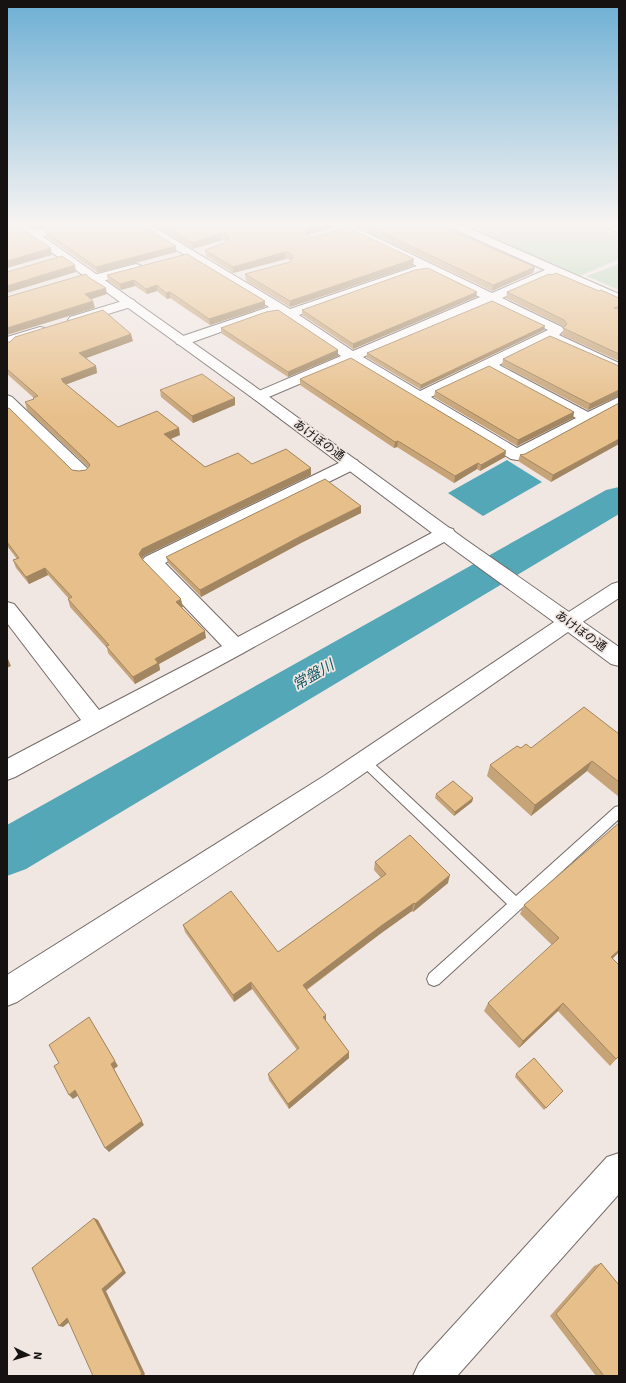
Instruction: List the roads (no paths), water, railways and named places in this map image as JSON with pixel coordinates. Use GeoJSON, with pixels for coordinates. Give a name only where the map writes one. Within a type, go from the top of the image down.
{"type":"FeatureCollection","features":[{"type":"Feature","properties":{"kind":"street","name":"あけぼの通"},"geometry":{"type":"LineString","coordinates":[[107,288],[619,658]]}},
{"type":"Feature","properties":{"kind":"street"},"geometry":{"type":"LineString","coordinates":[[245,288],[351,356],[517,455],[619,402]]}},
{"type":"Feature","properties":{"kind":"street"},"geometry":{"type":"LineString","coordinates":[[182,341],[262,313],[285,312],[299,309],[363,288]]}},
{"type":"Feature","properties":{"kind":"street"},"geometry":{"type":"LineString","coordinates":[[419,397],[549,336],[558,330],[470,288]]}},
{"type":"Feature","properties":{"kind":"street"},"geometry":{"type":"LineString","coordinates":[[259,396],[513,288]]}},
{"type":"Feature","properties":{"kind":"street"},"geometry":{"type":"LineString","coordinates":[[592,288],[619,299]]}},
{"type":"Feature","properties":{"kind":"street"},"geometry":{"type":"LineString","coordinates":[[7,344],[11,340],[129,303]]}},
{"type":"Feature","properties":{"kind":"street"},"geometry":{"type":"LineString","coordinates":[[549,336],[619,369]]}},
{"type":"Feature","properties":{"kind":"street"},"geometry":{"type":"LineString","coordinates":[[487,364],[587,418]]}},
{"type":"Feature","properties":{"kind":"street"},"geometry":{"type":"LineString","coordinates":[[7,400],[81,472]]}},
{"type":"Feature","properties":{"kind":"street"},"geometry":{"type":"LineString","coordinates":[[236,648],[152,561],[351,464]]}},
{"type":"Feature","properties":{"kind":"street"},"geometry":{"type":"LineString","coordinates":[[7,770],[236,648],[452,538]]}},
{"type":"Feature","properties":{"kind":"street"},"geometry":{"type":"LineString","coordinates":[[7,992],[364,761],[619,589]]}},
{"type":"Feature","properties":{"kind":"street"},"geometry":{"type":"LineString","coordinates":[[7,609],[96,723]]}},
{"type":"Feature","properties":{"kind":"street"},"geometry":{"type":"LineString","coordinates":[[432,1376],[619,1169]]}},
{"type":"Feature","properties":{"kind":"lane"},"geometry":{"type":"LineString","coordinates":[[364,761],[516,904]]}},
{"type":"Feature","properties":{"kind":"lane"},"geometry":{"type":"LineString","coordinates":[[434,978],[619,811]]}},
{"type":"Feature","properties":{"kind":"water"},"geometry":{"type":"Polygon","coordinates":[[[507,460],[542,482],[483,516],[448,493],[507,460]]]}},
{"type":"Feature","properties":{"kind":"waterway","name":"常盤川"},"geometry":{"type":"LineString","coordinates":[[7,852],[619,498]]}}]}
